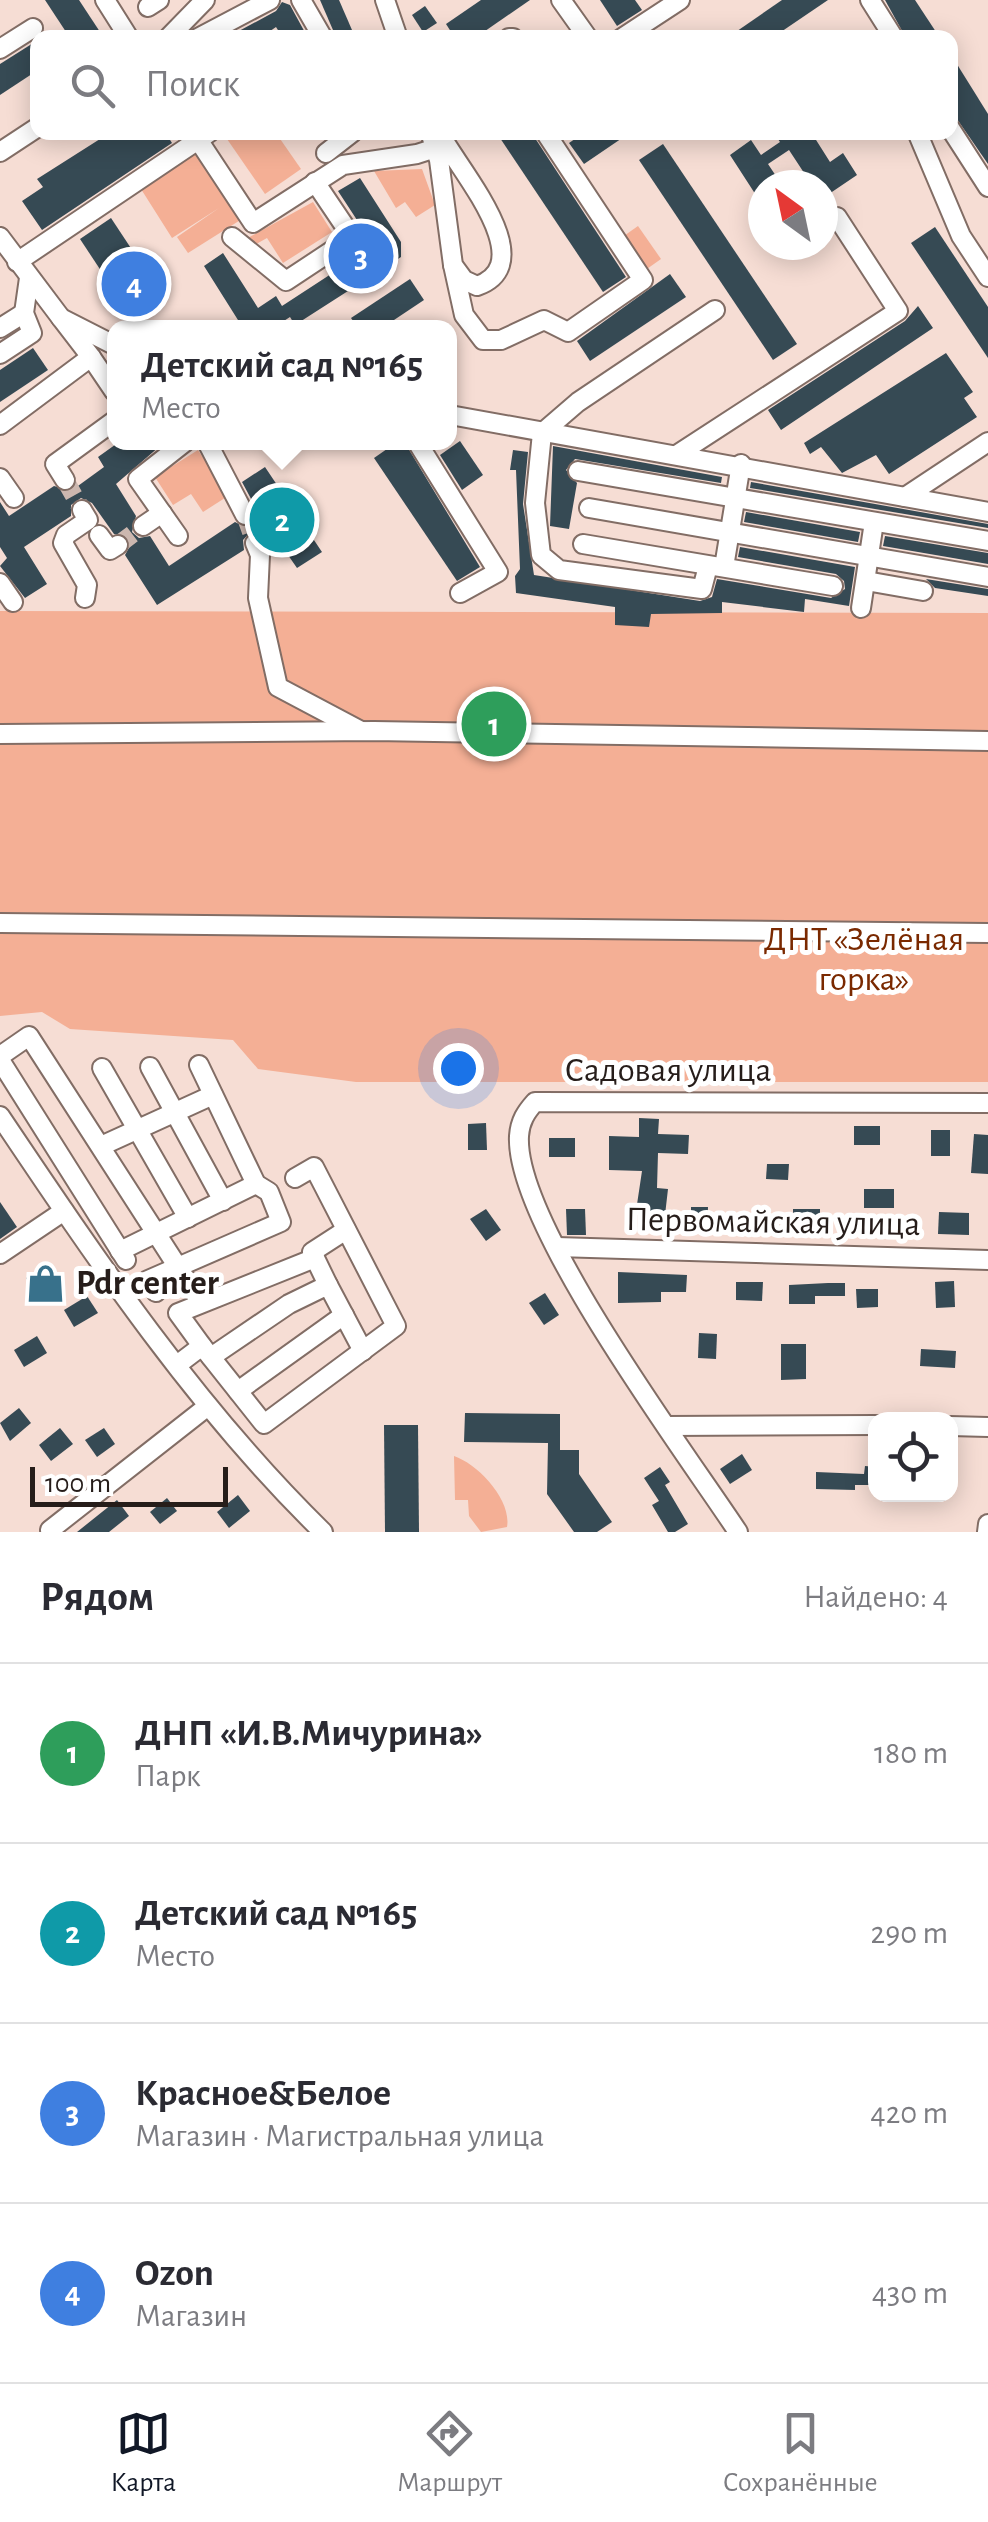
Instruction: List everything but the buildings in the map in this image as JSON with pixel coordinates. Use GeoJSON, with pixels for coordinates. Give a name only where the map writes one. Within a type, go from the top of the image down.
{"type":"FeatureCollection","features":[{"type":"Feature","properties":{"kind":"street"},"geometry":{"type":"LineString","coordinates":[[105,0],[125,30]]}},
{"type":"Feature","properties":{"kind":"street"},"geometry":{"type":"LineString","coordinates":[[202,30],[205,0]]}},
{"type":"Feature","properties":{"kind":"street"},"geometry":{"type":"LineString","coordinates":[[176,30],[205,0]]}},
{"type":"Feature","properties":{"kind":"street"},"geometry":{"type":"LineString","coordinates":[[210,30],[270,0]]}},
{"type":"Feature","properties":{"kind":"street"},"geometry":{"type":"LineString","coordinates":[[300,0],[317,30]]}},
{"type":"Feature","properties":{"kind":"street"},"geometry":{"type":"LineString","coordinates":[[385,0],[395,30]]}},
{"type":"Feature","properties":{"kind":"street"},"geometry":{"type":"LineString","coordinates":[[561,0],[582,30]]}},
{"type":"Feature","properties":{"kind":"street"},"geometry":{"type":"LineString","coordinates":[[633,30],[669,3]]}},
{"type":"Feature","properties":{"kind":"street"},"geometry":{"type":"LineString","coordinates":[[872,3],[880,30]]}},
{"type":"Feature","properties":{"kind":"street"},"geometry":{"type":"LineString","coordinates":[[872,3],[889,30]]}},
{"type":"Feature","properties":{"kind":"street"},"geometry":{"type":"LineString","coordinates":[[0,49],[33,28]]}},
{"type":"Feature","properties":{"kind":"street"},"geometry":{"type":"LineString","coordinates":[[0,152],[30,132]]}},
{"type":"Feature","properties":{"kind":"street"},"geometry":{"type":"LineString","coordinates":[[18,262],[193,140]]}},
{"type":"Feature","properties":{"kind":"street"},"geometry":{"type":"LineString","coordinates":[[203,140],[253,223],[343,166],[438,140]]}},
{"type":"Feature","properties":{"kind":"street"},"geometry":{"type":"LineString","coordinates":[[326,153],[343,140]]}},
{"type":"Feature","properties":{"kind":"street"},"geometry":{"type":"LineString","coordinates":[[438,140],[483,204],[504,248],[502,267],[492,281],[477,286],[464,280],[453,266]]}},
{"type":"Feature","properties":{"kind":"street"},"geometry":{"type":"LineString","coordinates":[[438,140],[453,266],[464,314],[483,340],[501,340],[544,320],[568,332],[643,280],[551,140]]}},
{"type":"Feature","properties":{"kind":"street"},"geometry":{"type":"LineString","coordinates":[[920,140],[961,236],[988,277]]}},
{"type":"Feature","properties":{"kind":"street"},"geometry":{"type":"LineString","coordinates":[[958,140],[988,187]]}},
{"type":"Feature","properties":{"kind":"street"},"geometry":{"type":"LineString","coordinates":[[232,238],[286,281],[348,240],[350,234],[316,182]]}},
{"type":"Feature","properties":{"kind":"street"},"geometry":{"type":"LineString","coordinates":[[678,454],[898,311],[838,220]]}},
{"type":"Feature","properties":{"kind":"street"},"geometry":{"type":"LineString","coordinates":[[0,237],[107,381]]}},
{"type":"Feature","properties":{"kind":"street"},"geometry":{"type":"LineString","coordinates":[[0,354],[32,333],[24,313],[29,278]]}},
{"type":"Feature","properties":{"kind":"street"},"geometry":{"type":"LineString","coordinates":[[714,310],[578,402],[542,433],[536,511],[542,555],[554,567],[702,589],[731,532],[741,464]]}},
{"type":"Feature","properties":{"kind":"street"},"geometry":{"type":"LineString","coordinates":[[0,328],[24,313]]}},
{"type":"Feature","properties":{"kind":"street"},"geometry":{"type":"LineString","coordinates":[[61,318],[107,341]]}},
{"type":"Feature","properties":{"kind":"street"},"geometry":{"type":"LineString","coordinates":[[0,425],[91,357]]}},
{"type":"Feature","properties":{"kind":"street"},"geometry":{"type":"LineString","coordinates":[[457,416],[741,464],[988,512]]}},
{"type":"Feature","properties":{"kind":"street"},"geometry":{"type":"LineString","coordinates":[[53,473],[107,427]]}},
{"type":"Feature","properties":{"kind":"street"},"geometry":{"type":"LineString","coordinates":[[904,496],[988,442]]}},
{"type":"Feature","properties":{"kind":"street"},"geometry":{"type":"LineString","coordinates":[[176,450],[138,479],[178,536]]}},
{"type":"Feature","properties":{"kind":"street"},"geometry":{"type":"LineString","coordinates":[[211,450],[245,515]]}},
{"type":"Feature","properties":{"kind":"street"},"geometry":{"type":"LineString","coordinates":[[423,450],[498,572],[460,593]]}},
{"type":"Feature","properties":{"kind":"street"},"geometry":{"type":"LineString","coordinates":[[578,471],[988,541]]}},
{"type":"Feature","properties":{"kind":"street"},"geometry":{"type":"LineString","coordinates":[[589,508],[988,577]]}},
{"type":"Feature","properties":{"kind":"street"},"geometry":{"type":"LineString","coordinates":[[82,510],[88,520],[66,535],[63,543],[87,585],[85,598]]}},
{"type":"Feature","properties":{"kind":"street"},"geometry":{"type":"LineString","coordinates":[[143,526],[162,513]]}},
{"type":"Feature","properties":{"kind":"street"},"geometry":{"type":"LineString","coordinates":[[861,608],[874,522]]}},
{"type":"Feature","properties":{"kind":"street"},"geometry":{"type":"LineString","coordinates":[[100,536],[110,550],[118,544]]}},
{"type":"Feature","properties":{"kind":"street"},"geometry":{"type":"LineString","coordinates":[[255,543],[260,555],[258,598],[278,687],[361,732]]}},
{"type":"Feature","properties":{"kind":"street"},"geometry":{"type":"LineString","coordinates":[[583,544],[832,586]]}},
{"type":"Feature","properties":{"kind":"street"},"geometry":{"type":"LineString","coordinates":[[866,580],[922,591]]}},
{"type":"Feature","properties":{"kind":"street"},"geometry":{"type":"LineString","coordinates":[[0,583],[13,602]]}},
{"type":"Feature","properties":{"kind":"street"},"geometry":{"type":"LineString","coordinates":[[0,734],[361,732],[988,741]]}},
{"type":"Feature","properties":{"kind":"street"},"geometry":{"type":"LineString","coordinates":[[0,923],[988,933]]}},
{"type":"Feature","properties":{"kind":"street"},"geometry":{"type":"LineString","coordinates":[[202,1303],[178,1263],[154,1234],[30,1036],[0,1058],[123,1256],[154,1234],[256,1184]]}},
{"type":"Feature","properties":{"kind":"street"},"geometry":{"type":"LineString","coordinates":[[156,1292],[148,1280],[178,1263],[282,1222],[268,1192],[256,1184],[198,1065]]}},
{"type":"Feature","properties":{"kind":"street"},"geometry":{"type":"LineString","coordinates":[[150,1067],[222,1200]]}},
{"type":"Feature","properties":{"kind":"street"},"geometry":{"type":"LineString","coordinates":[[102,1068],[188,1218]]}},
{"type":"Feature","properties":{"kind":"street"},"geometry":{"type":"LineString","coordinates":[[101,1146],[213,1095]]}},
{"type":"Feature","properties":{"kind":"street","name":"Садовая улица"},"geometry":{"type":"LineString","coordinates":[[738,1532],[598,1321],[557,1247],[528,1185],[519,1137],[524,1114],[534,1102],[988,1103]]}},
{"type":"Feature","properties":{"kind":"street"},"geometry":{"type":"LineString","coordinates":[[0,1116],[64,1211],[208,1406],[270,1480],[323,1532]]}},
{"type":"Feature","properties":{"kind":"street"},"geometry":{"type":"LineString","coordinates":[[295,1178],[314,1167],[396,1326],[264,1424],[178,1312],[316,1258]]}},
{"type":"Feature","properties":{"kind":"street"},"geometry":{"type":"LineString","coordinates":[[0,1254],[64,1211]]}},
{"type":"Feature","properties":{"kind":"street"},"geometry":{"type":"LineString","coordinates":[[346,1230],[312,1252],[363,1350]]}},
{"type":"Feature","properties":{"kind":"street","name":"Первомайская улица"},"geometry":{"type":"LineString","coordinates":[[557,1247],[988,1260]]}},
{"type":"Feature","properties":{"kind":"street"},"geometry":{"type":"LineString","coordinates":[[177,1365],[328,1285]]}},
{"type":"Feature","properties":{"kind":"street"},"geometry":{"type":"LineString","coordinates":[[238,1390],[344,1315]]}},
{"type":"Feature","properties":{"kind":"street"},"geometry":{"type":"LineString","coordinates":[[50,1530],[208,1406]]}},
{"type":"Feature","properties":{"kind":"street"},"geometry":{"type":"LineString","coordinates":[[668,1426],[868,1425]]}},
{"type":"Feature","properties":{"kind":"street"},"geometry":{"type":"LineString","coordinates":[[958,1426],[988,1427]]}},
{"type":"Feature","properties":{"kind":"street"},"geometry":{"type":"LineString","coordinates":[[987,1532],[988,1524]]}},
{"type":"Feature","properties":{"kind":"green space"},"geometry":{"type":"Polygon","coordinates":[[[228,140],[281,140],[301,169],[265,194],[228,140]]]}},
{"type":"Feature","properties":{"kind":"green space"},"geometry":{"type":"Polygon","coordinates":[[[195,152],[242,219],[188,253],[177,237],[219,208],[172,238],[141,189],[195,152]]]}},
{"type":"Feature","properties":{"kind":"green space"},"geometry":{"type":"Polygon","coordinates":[[[422,169],[435,205],[416,217],[405,202],[396,208],[374,171],[422,169]]]}},
{"type":"Feature","properties":{"kind":"green space"},"geometry":{"type":"Polygon","coordinates":[[[313,202],[332,232],[283,263],[267,238],[251,247],[244,240],[313,202]]]}},
{"type":"Feature","properties":{"kind":"green space"},"geometry":{"type":"Polygon","coordinates":[[[638,226],[661,259],[644,271],[621,238],[638,226]]]}},
{"type":"Feature","properties":{"kind":"green space"},"geometry":{"type":"Polygon","coordinates":[[[198,450],[228,496],[203,512],[191,494],[173,505],[155,477],[198,450]]]}},
{"type":"Feature","properties":{"kind":"green space","name":"ДНТ «Зелёная горка»"},"geometry":{"type":"Polygon","coordinates":[[[0,611],[988,613],[988,1082],[356,1082],[258,1069],[233,1040],[70,1029],[42,1012],[0,1016],[0,611]]]}},
{"type":"Feature","properties":{"kind":"green space"},"geometry":{"type":"Polygon","coordinates":[[[454,1456],[491,1484],[504,1506],[507,1527],[481,1532],[469,1516],[468,1500],[455,1500],[454,1456]]]}},
{"type":"Feature","properties":{"kind":"tunnel"},"geometry":{"type":"LineString","coordinates":[[65,480],[82,510]]}},
{"type":"Feature","properties":{"kind":"tunnel"},"geometry":{"type":"LineString","coordinates":[[245,515],[255,543]]}},
{"type":"Feature","properties":{"kind":"tunnel"},"geometry":{"type":"LineString","coordinates":[[118,545],[143,526]]}},
{"type":"Feature","properties":{"kind":"place","name":"Красное&Белое"},"geometry":{"type":"Point","coordinates":[361,256]}},
{"type":"Feature","properties":{"kind":"place","name":"Ozon"},"geometry":{"type":"Point","coordinates":[134,284]}},
{"type":"Feature","properties":{"kind":"place","name":"Детский сад №165"},"geometry":{"type":"Point","coordinates":[282,520]}},
{"type":"Feature","properties":{"kind":"place","name":"ДНП «И.В.Мичурина»"},"geometry":{"type":"Point","coordinates":[494,724]}},
{"type":"Feature","properties":{"kind":"place","name":"Pdr center"},"geometry":{"type":"Point","coordinates":[46,1283]}}]}
